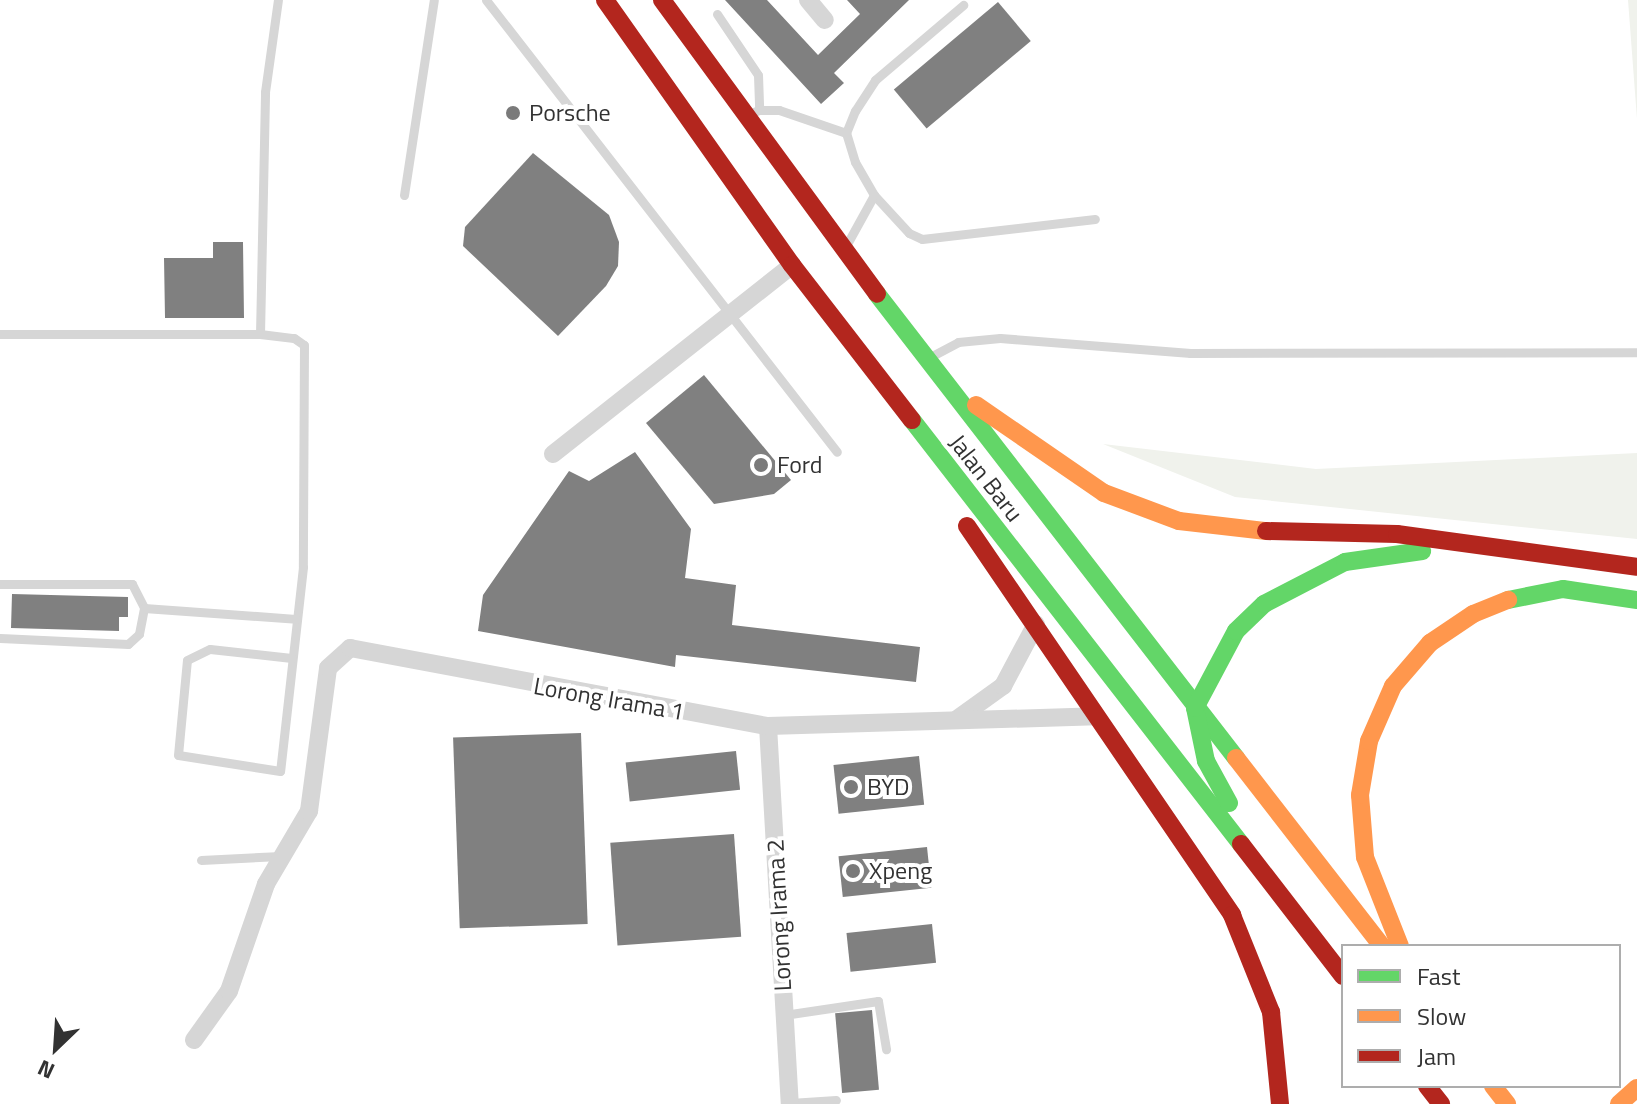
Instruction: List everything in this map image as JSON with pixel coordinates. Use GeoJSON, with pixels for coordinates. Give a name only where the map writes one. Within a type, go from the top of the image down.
{"type":"FeatureCollection","features":[{"type":"Feature","properties":{"kind":"highway","name":"Jalan Baru"},"geometry":{"type":"LineString","coordinates":[[605,0],[792,265],[1341,973]]}},
{"type":"Feature","properties":{"kind":"highway","name":"Jalan Baru"},"geometry":{"type":"LineString","coordinates":[[672,5],[752,112],[844,251],[1380,944]]}},
{"type":"Feature","properties":{"kind":"highway"},"geometry":{"type":"LineString","coordinates":[[875,373],[902,431],[1232,915],[1271,1012],[1280,1104]]}},
{"type":"Feature","properties":{"kind":"highway"},"geometry":{"type":"LineString","coordinates":[[946,384],[1104,493],[1179,521],[1257,531],[1397,534],[1637,567]]}},
{"type":"Feature","properties":{"kind":"highway"},"geometry":{"type":"LineString","coordinates":[[1285,900],[1206,761],[1195,708],[1236,631],[1264,604],[1345,562],[1407,551],[1489,549]]}},
{"type":"Feature","properties":{"kind":"highway"},"geometry":{"type":"LineString","coordinates":[[1399,944],[1365,857],[1360,795],[1369,741],[1393,686],[1430,643],[1473,614],[1520,595],[1577,590],[1637,600]]}},
{"type":"Feature","properties":{"kind":"highway"},"geometry":{"type":"LineString","coordinates":[[1429,1088],[1441,1104]]}},
{"type":"Feature","properties":{"kind":"highway"},"geometry":{"type":"LineString","coordinates":[[1495,1088],[1507,1104]]}},
{"type":"Feature","properties":{"kind":"highway"},"geometry":{"type":"LineString","coordinates":[[1619,1104],[1637,1088]]}},
{"type":"Feature","properties":{"kind":"street"},"geometry":{"type":"LineString","coordinates":[[808,0],[825,20]]}},
{"type":"Feature","properties":{"kind":"street"},"geometry":{"type":"LineString","coordinates":[[553,454],[792,265]]}},
{"type":"Feature","properties":{"kind":"street"},"geometry":{"type":"LineString","coordinates":[[957,719],[1003,686],[1036,624]]}},
{"type":"Feature","properties":{"kind":"street","name":"Lorong Irama 1"},"geometry":{"type":"LineString","coordinates":[[281,856],[309,811],[328,668],[350,648],[768,726],[1096,716]]}},
{"type":"Feature","properties":{"kind":"street","name":"Lorong Irama 2"},"geometry":{"type":"LineString","coordinates":[[768,726],[790,1103]]}},
{"type":"Feature","properties":{"kind":"street"},"geometry":{"type":"LineString","coordinates":[[194,1040],[229,991],[281,856]]}},
{"type":"Feature","properties":{"kind":"lane"},"geometry":{"type":"LineString","coordinates":[[260,334],[265,92],[278,0]]}},
{"type":"Feature","properties":{"kind":"lane"},"geometry":{"type":"LineString","coordinates":[[404,195],[434,0]]}},
{"type":"Feature","properties":{"kind":"lane"},"geometry":{"type":"LineString","coordinates":[[486,0],[837,452]]}},
{"type":"Feature","properties":{"kind":"lane"},"geometry":{"type":"LineString","coordinates":[[963,5],[875,80],[846,133],[855,162],[874,195],[909,233],[922,239],[1095,219]]}},
{"type":"Feature","properties":{"kind":"lane"},"geometry":{"type":"LineString","coordinates":[[717,14],[758,75],[752,112],[779,110],[846,133]]}},
{"type":"Feature","properties":{"kind":"lane"},"geometry":{"type":"LineString","coordinates":[[844,251],[874,195]]}},
{"type":"Feature","properties":{"kind":"lane"},"geometry":{"type":"LineString","coordinates":[[0,334],[260,334],[294,338],[304,345],[303,567],[280,771],[178,755],[187,660],[210,649],[292,658]]}},
{"type":"Feature","properties":{"kind":"lane"},"geometry":{"type":"LineString","coordinates":[[927,359],[958,342],[1000,338],[1190,353],[1636,352]]}},
{"type":"Feature","properties":{"kind":"lane"},"geometry":{"type":"LineString","coordinates":[[0,584],[132,584],[144,608],[139,634],[128,644],[0,638]]}},
{"type":"Feature","properties":{"kind":"lane"},"geometry":{"type":"LineString","coordinates":[[144,608],[296,619]]}},
{"type":"Feature","properties":{"kind":"lane"},"geometry":{"type":"LineString","coordinates":[[201,860],[281,856]]}},
{"type":"Feature","properties":{"kind":"lane"},"geometry":{"type":"LineString","coordinates":[[784,1015],[871,999],[881,1008],[886,1049]]}},
{"type":"Feature","properties":{"kind":"lane"},"geometry":{"type":"LineString","coordinates":[[790,1103],[836,1100]]}},
{"type":"Feature","properties":{"kind":"shaded area"},"geometry":{"type":"Polygon","coordinates":[[[1628,0],[1637,0],[1637,119],[1628,0]]]}},
{"type":"Feature","properties":{"kind":"shaded area"},"geometry":{"type":"Polygon","coordinates":[[[1103,444],[1316,469],[1637,453],[1637,539],[1235,497],[1103,444]]]}},
{"type":"Feature","properties":{"kind":"building"},"geometry":{"type":"Polygon","coordinates":[[[725,0],[767,0],[818,55],[860,14],[847,0],[909,0],[834,73],[844,83],[821,104],[725,0]]]}},
{"type":"Feature","properties":{"kind":"building"},"geometry":{"type":"Polygon","coordinates":[[[998,2],[1031,41],[927,128],[894,89],[998,2]]]}},
{"type":"Feature","properties":{"kind":"building"},"geometry":{"type":"Polygon","coordinates":[[[533,153],[609,215],[619,242],[618,266],[606,286],[558,336],[463,246],[465,227],[533,153]]]}},
{"type":"Feature","properties":{"kind":"building"},"geometry":{"type":"Polygon","coordinates":[[[213,242],[243,242],[244,318],[165,318],[164,258],[213,258],[213,242]]]}},
{"type":"Feature","properties":{"kind":"building"},"geometry":{"type":"Polygon","coordinates":[[[704,375],[791,480],[774,494],[714,504],[646,423],[704,375]]]}},
{"type":"Feature","properties":{"kind":"building"},"geometry":{"type":"Polygon","coordinates":[[[635,452],[691,529],[685,578],[736,585],[732,625],[920,647],[916,682],[676,655],[675,667],[478,631],[483,595],[569,471],[589,481],[635,452]]]}},
{"type":"Feature","properties":{"kind":"building"},"geometry":{"type":"Polygon","coordinates":[[[12,594],[128,597],[128,617],[119,617],[119,631],[11,628],[12,594]]]}},
{"type":"Feature","properties":{"kind":"building"},"geometry":{"type":"Polygon","coordinates":[[[581,733],[588,924],[460,928],[453,737],[581,733]]]}},
{"type":"Feature","properties":{"kind":"building"},"geometry":{"type":"Polygon","coordinates":[[[736,751],[740,790],[630,801],[626,763],[736,751]]]}},
{"type":"Feature","properties":{"kind":"building"},"geometry":{"type":"Polygon","coordinates":[[[919,756],[924,805],[839,814],[833,765],[919,756]]]}},
{"type":"Feature","properties":{"kind":"building"},"geometry":{"type":"Polygon","coordinates":[[[734,834],[741,937],[617,945],[610,843],[734,834]]]}},
{"type":"Feature","properties":{"kind":"building"},"geometry":{"type":"Polygon","coordinates":[[[927,847],[931,888],[843,897],[838,856],[927,847]]]}},
{"type":"Feature","properties":{"kind":"building"},"geometry":{"type":"Polygon","coordinates":[[[932,924],[936,963],[851,972],[846,933],[932,924]]]}},
{"type":"Feature","properties":{"kind":"building"},"geometry":{"type":"Polygon","coordinates":[[[872,1010],[879,1090],[842,1093],[835,1013],[872,1010]]]}},
{"type":"Feature","properties":{"kind":"traffic: fast"},"geometry":{"type":"LineString","coordinates":[[877,294],[1236,758]]}},
{"type":"Feature","properties":{"kind":"traffic: fast"},"geometry":{"type":"LineString","coordinates":[[912,420],[1241,844]]}},
{"type":"Feature","properties":{"kind":"traffic: fast"},"geometry":{"type":"LineString","coordinates":[[1229,803],[1206,761],[1195,708],[1236,631],[1264,604],[1345,562],[1422,551]]}},
{"type":"Feature","properties":{"kind":"traffic: fast"},"geometry":{"type":"LineString","coordinates":[[1508,600],[1563,589],[1637,600]]}},
{"type":"Feature","properties":{"kind":"traffic: slow"},"geometry":{"type":"LineString","coordinates":[[976,405],[1104,493],[1179,521],[1266,531]]}},
{"type":"Feature","properties":{"kind":"traffic: slow"},"geometry":{"type":"LineString","coordinates":[[1399,944],[1365,857],[1360,795],[1369,741],[1393,686],[1430,643],[1473,614],[1508,600]]}},
{"type":"Feature","properties":{"kind":"traffic: slow"},"geometry":{"type":"LineString","coordinates":[[1236,758],[1380,944]]}},
{"type":"Feature","properties":{"kind":"traffic: slow"},"geometry":{"type":"LineString","coordinates":[[1495,1088],[1507,1104]]}},
{"type":"Feature","properties":{"kind":"traffic: slow"},"geometry":{"type":"LineString","coordinates":[[1619,1104],[1637,1088]]}},
{"type":"Feature","properties":{"kind":"traffic: jam"},"geometry":{"type":"LineString","coordinates":[[605,0],[792,265],[912,420]]}},
{"type":"Feature","properties":{"kind":"traffic: jam"},"geometry":{"type":"LineString","coordinates":[[662,0],[877,294]]}},
{"type":"Feature","properties":{"kind":"traffic: jam"},"geometry":{"type":"LineString","coordinates":[[967,526],[1232,915],[1271,1012],[1280,1104]]}},
{"type":"Feature","properties":{"kind":"traffic: jam"},"geometry":{"type":"LineString","coordinates":[[1266,531],[1397,534],[1637,567]]}},
{"type":"Feature","properties":{"kind":"traffic: jam"},"geometry":{"type":"LineString","coordinates":[[1241,844],[1341,973]]}},
{"type":"Feature","properties":{"kind":"traffic: jam"},"geometry":{"type":"LineString","coordinates":[[1429,1088],[1441,1104]]}},
{"type":"Feature","properties":{"kind":"place","name":"Porsche"},"geometry":{"type":"Point","coordinates":[513,113]}},
{"type":"Feature","properties":{"kind":"place","name":"Ford"},"geometry":{"type":"Point","coordinates":[761,465]}},
{"type":"Feature","properties":{"kind":"place","name":"BYD"},"geometry":{"type":"Point","coordinates":[851,787]}},
{"type":"Feature","properties":{"kind":"place","name":"Xpeng"},"geometry":{"type":"Point","coordinates":[853,871]}}]}
